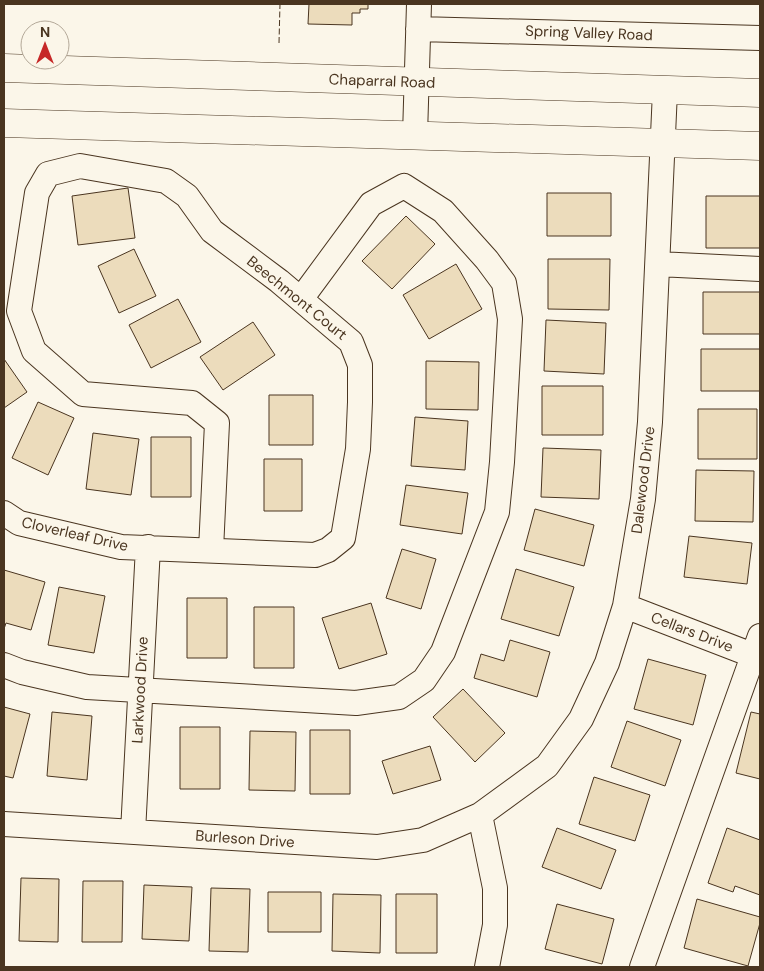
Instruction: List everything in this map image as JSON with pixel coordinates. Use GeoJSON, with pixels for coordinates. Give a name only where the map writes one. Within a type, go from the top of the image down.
{"type":"FeatureCollection","features":[{"type":"Feature","properties":{"kind":"main road","name":"Chaparral Road"},"geometry":{"type":"LineString","coordinates":[[4,68],[760,93]]}},
{"type":"Feature","properties":{"kind":"main road"},"geometry":{"type":"LineString","coordinates":[[4,123],[760,146]]}},
{"type":"Feature","properties":{"kind":"street"},"geometry":{"type":"LineString","coordinates":[[415,135],[419,4]]}},
{"type":"Feature","properties":{"kind":"street","name":"Spring Valley Road"},"geometry":{"type":"LineString","coordinates":[[418,29],[760,38]]}},
{"type":"Feature","properties":{"kind":"street","name":"Dalewood Drive"},"geometry":{"type":"LineString","coordinates":[[480,815],[547,766],[581,719],[607,663],[625,606],[642,499],[650,422],[665,91]]}},
{"type":"Feature","properties":{"kind":"street","name":"Beechmont Court"},"geometry":{"type":"LineString","coordinates":[[148,547],[315,555],[328,550],[343,538],[358,449],[360,365],[351,342],[279,281],[212,231],[187,196],[166,181],[80,166],[48,174],[37,193],[19,311],[34,351],[84,394],[192,403],[217,424],[211,550]]}},
{"type":"Feature","properties":{"kind":"street"},"geometry":{"type":"LineString","coordinates":[[4,665],[22,672],[87,686],[356,703],[399,697],[424,680],[443,652],[496,512],[502,462],[510,319],[504,283],[487,260],[443,210],[404,186],[371,204],[301,299]]}},
{"type":"Feature","properties":{"kind":"street"},"geometry":{"type":"LineString","coordinates":[[658,264],[760,269]]}},
{"type":"Feature","properties":{"kind":"street","name":"Cloverleaf Drive"},"geometry":{"type":"LineString","coordinates":[[4,513],[18,523],[121,547],[148,547]]}},
{"type":"Feature","properties":{"kind":"street","name":"Larkwood Drive"},"geometry":{"type":"LineString","coordinates":[[133,832],[148,547]]}},
{"type":"Feature","properties":{"kind":"street","name":"Cellars Drive"},"geometry":{"type":"LineString","coordinates":[[625,606],[758,650]]}},
{"type":"Feature","properties":{"kind":"street"},"geometry":{"type":"LineString","coordinates":[[642,967],[758,650]]}},
{"type":"Feature","properties":{"kind":"street"},"geometry":{"type":"LineString","coordinates":[[480,815],[495,888],[495,925],[487,967]]}},
{"type":"Feature","properties":{"kind":"street","name":"Burleson Drive"},"geometry":{"type":"LineString","coordinates":[[4,824],[377,847],[424,840],[480,815]]}},
{"type":"Feature","properties":{"kind":"building"},"geometry":{"type":"Polygon","coordinates":[[[309,4],[368,4],[368,9],[360,9],[360,13],[352,13],[352,25],[308,24],[309,4]]]}},
{"type":"Feature","properties":{"kind":"building"},"geometry":{"type":"Polygon","coordinates":[[[128,188],[135,238],[78,245],[72,196],[128,188]]]}},
{"type":"Feature","properties":{"kind":"building"},"geometry":{"type":"Polygon","coordinates":[[[547,193],[611,193],[611,236],[547,236],[547,193]]]}},
{"type":"Feature","properties":{"kind":"building"},"geometry":{"type":"Polygon","coordinates":[[[706,196],[760,196],[760,248],[706,248],[706,196]]]}},
{"type":"Feature","properties":{"kind":"building"},"geometry":{"type":"Polygon","coordinates":[[[406,216],[435,244],[392,289],[362,261],[406,216]]]}},
{"type":"Feature","properties":{"kind":"building"},"geometry":{"type":"Polygon","coordinates":[[[134,249],[156,296],[119,313],[98,266],[134,249]]]}},
{"type":"Feature","properties":{"kind":"building"},"geometry":{"type":"Polygon","coordinates":[[[548,259],[610,259],[609,310],[548,309],[548,259]]]}},
{"type":"Feature","properties":{"kind":"building"},"geometry":{"type":"Polygon","coordinates":[[[456,264],[482,309],[429,339],[403,295],[456,264]]]}},
{"type":"Feature","properties":{"kind":"building"},"geometry":{"type":"Polygon","coordinates":[[[703,292],[760,292],[760,334],[703,334],[703,292]]]}},
{"type":"Feature","properties":{"kind":"building"},"geometry":{"type":"Polygon","coordinates":[[[178,299],[201,342],[151,368],[129,325],[178,299]]]}},
{"type":"Feature","properties":{"kind":"building"},"geometry":{"type":"Polygon","coordinates":[[[546,320],[606,323],[604,374],[544,371],[546,320]]]}},
{"type":"Feature","properties":{"kind":"building"},"geometry":{"type":"Polygon","coordinates":[[[253,322],[275,355],[223,390],[200,357],[253,322]]]}},
{"type":"Feature","properties":{"kind":"building"},"geometry":{"type":"Polygon","coordinates":[[[701,349],[760,349],[760,391],[701,391],[701,349]]]}},
{"type":"Feature","properties":{"kind":"building"},"geometry":{"type":"Polygon","coordinates":[[[4,359],[27,392],[4,408],[4,359]]]}},
{"type":"Feature","properties":{"kind":"building"},"geometry":{"type":"Polygon","coordinates":[[[426,361],[479,362],[478,410],[426,409],[426,361]]]}},
{"type":"Feature","properties":{"kind":"building"},"geometry":{"type":"Polygon","coordinates":[[[542,386],[603,386],[603,435],[542,435],[542,386]]]}},
{"type":"Feature","properties":{"kind":"building"},"geometry":{"type":"Polygon","coordinates":[[[269,395],[313,395],[313,445],[269,445],[269,395]]]}},
{"type":"Feature","properties":{"kind":"building"},"geometry":{"type":"Polygon","coordinates":[[[38,402],[74,418],[48,475],[12,458],[38,402]]]}},
{"type":"Feature","properties":{"kind":"building"},"geometry":{"type":"Polygon","coordinates":[[[698,409],[757,409],[757,459],[698,459],[698,409]]]}},
{"type":"Feature","properties":{"kind":"building"},"geometry":{"type":"Polygon","coordinates":[[[415,417],[468,421],[465,470],[411,466],[415,417]]]}},
{"type":"Feature","properties":{"kind":"building"},"geometry":{"type":"Polygon","coordinates":[[[93,433],[139,439],[131,495],[86,489],[93,433]]]}},
{"type":"Feature","properties":{"kind":"building"},"geometry":{"type":"Polygon","coordinates":[[[151,437],[191,437],[191,497],[151,497],[151,437]]]}},
{"type":"Feature","properties":{"kind":"building"},"geometry":{"type":"Polygon","coordinates":[[[543,448],[601,450],[599,499],[541,497],[543,448]]]}},
{"type":"Feature","properties":{"kind":"building"},"geometry":{"type":"Polygon","coordinates":[[[264,459],[302,459],[302,511],[264,511],[264,459]]]}},
{"type":"Feature","properties":{"kind":"building"},"geometry":{"type":"Polygon","coordinates":[[[696,470],[754,471],[753,522],[695,521],[696,470]]]}},
{"type":"Feature","properties":{"kind":"building"},"geometry":{"type":"Polygon","coordinates":[[[406,485],[468,493],[462,534],[400,525],[406,485]]]}},
{"type":"Feature","properties":{"kind":"building"},"geometry":{"type":"Polygon","coordinates":[[[535,509],[594,525],[584,566],[524,550],[535,509]]]}},
{"type":"Feature","properties":{"kind":"building"},"geometry":{"type":"Polygon","coordinates":[[[689,536],[752,543],[747,584],[684,577],[689,536]]]}},
{"type":"Feature","properties":{"kind":"building"},"geometry":{"type":"Polygon","coordinates":[[[402,549],[436,559],[421,609],[386,598],[402,549]]]}},
{"type":"Feature","properties":{"kind":"building"},"geometry":{"type":"Polygon","coordinates":[[[516,569],[574,587],[559,636],[501,619],[516,569]]]}},
{"type":"Feature","properties":{"kind":"building"},"geometry":{"type":"Polygon","coordinates":[[[4,570],[45,582],[31,630],[6,623],[4,629],[4,570]]]}},
{"type":"Feature","properties":{"kind":"building"},"geometry":{"type":"Polygon","coordinates":[[[59,587],[105,596],[94,653],[48,645],[59,587]]]}},
{"type":"Feature","properties":{"kind":"building"},"geometry":{"type":"Polygon","coordinates":[[[187,598],[227,598],[227,658],[187,658],[187,598]]]}},
{"type":"Feature","properties":{"kind":"building"},"geometry":{"type":"Polygon","coordinates":[[[371,603],[387,654],[339,669],[322,618],[371,603]]]}},
{"type":"Feature","properties":{"kind":"building"},"geometry":{"type":"Polygon","coordinates":[[[254,607],[294,607],[294,668],[254,668],[254,607]]]}},
{"type":"Feature","properties":{"kind":"building"},"geometry":{"type":"Polygon","coordinates":[[[510,640],[550,652],[537,697],[474,678],[481,654],[504,661],[510,640]]]}},
{"type":"Feature","properties":{"kind":"building"},"geometry":{"type":"Polygon","coordinates":[[[648,659],[706,675],[693,725],[634,709],[648,659]]]}},
{"type":"Feature","properties":{"kind":"building"},"geometry":{"type":"Polygon","coordinates":[[[463,689],[505,733],[475,762],[433,717],[463,689]]]}},
{"type":"Feature","properties":{"kind":"building"},"geometry":{"type":"Polygon","coordinates":[[[4,707],[30,714],[13,778],[4,776],[4,707]]]}},
{"type":"Feature","properties":{"kind":"building"},"geometry":{"type":"Polygon","coordinates":[[[52,712],[92,716],[87,780],[47,776],[52,712]]]}},
{"type":"Feature","properties":{"kind":"building"},"geometry":{"type":"Polygon","coordinates":[[[751,712],[760,714],[760,779],[736,773],[751,712]]]}},
{"type":"Feature","properties":{"kind":"building"},"geometry":{"type":"Polygon","coordinates":[[[627,721],[681,740],[665,786],[611,767],[627,721]]]}},
{"type":"Feature","properties":{"kind":"building"},"geometry":{"type":"Polygon","coordinates":[[[180,727],[220,727],[220,789],[180,789],[180,727]]]}},
{"type":"Feature","properties":{"kind":"building"},"geometry":{"type":"Polygon","coordinates":[[[310,730],[350,730],[350,794],[310,794],[310,730]]]}},
{"type":"Feature","properties":{"kind":"building"},"geometry":{"type":"Polygon","coordinates":[[[250,731],[296,732],[295,791],[249,790],[250,731]]]}},
{"type":"Feature","properties":{"kind":"building"},"geometry":{"type":"Polygon","coordinates":[[[430,746],[441,780],[393,794],[382,761],[430,746]]]}},
{"type":"Feature","properties":{"kind":"building"},"geometry":{"type":"Polygon","coordinates":[[[594,777],[650,795],[635,841],[579,824],[594,777]]]}},
{"type":"Feature","properties":{"kind":"building"},"geometry":{"type":"Polygon","coordinates":[[[557,828],[616,850],[601,889],[542,867],[557,828]]]}},
{"type":"Feature","properties":{"kind":"building"},"geometry":{"type":"Polygon","coordinates":[[[727,828],[760,840],[760,895],[735,886],[733,892],[708,883],[727,828]]]}},
{"type":"Feature","properties":{"kind":"building"},"geometry":{"type":"Polygon","coordinates":[[[21,878],[59,879],[58,942],[19,941],[21,878]]]}},
{"type":"Feature","properties":{"kind":"building"},"geometry":{"type":"Polygon","coordinates":[[[83,881],[123,881],[122,942],[82,942],[83,881]]]}},
{"type":"Feature","properties":{"kind":"building"},"geometry":{"type":"Polygon","coordinates":[[[144,885],[192,887],[189,941],[142,939],[144,885]]]}},
{"type":"Feature","properties":{"kind":"building"},"geometry":{"type":"Polygon","coordinates":[[[211,888],[250,889],[248,952],[209,951],[211,888]]]}},
{"type":"Feature","properties":{"kind":"building"},"geometry":{"type":"Polygon","coordinates":[[[268,892],[321,892],[321,932],[268,932],[268,892]]]}},
{"type":"Feature","properties":{"kind":"building"},"geometry":{"type":"Polygon","coordinates":[[[333,894],[381,895],[380,953],[332,951],[333,894]]]}},
{"type":"Feature","properties":{"kind":"building"},"geometry":{"type":"Polygon","coordinates":[[[396,894],[437,894],[437,953],[396,953],[396,894]]]}},
{"type":"Feature","properties":{"kind":"building"},"geometry":{"type":"Polygon","coordinates":[[[697,899],[760,917],[748,966],[684,948],[697,899]]]}},
{"type":"Feature","properties":{"kind":"building"},"geometry":{"type":"Polygon","coordinates":[[[557,904],[614,919],[602,964],[545,949],[557,904]]]}},
{"type":"Feature","properties":{"kind":"fence"},"geometry":{"type":"LineString","coordinates":[[279,43],[280,4]]}}]}
